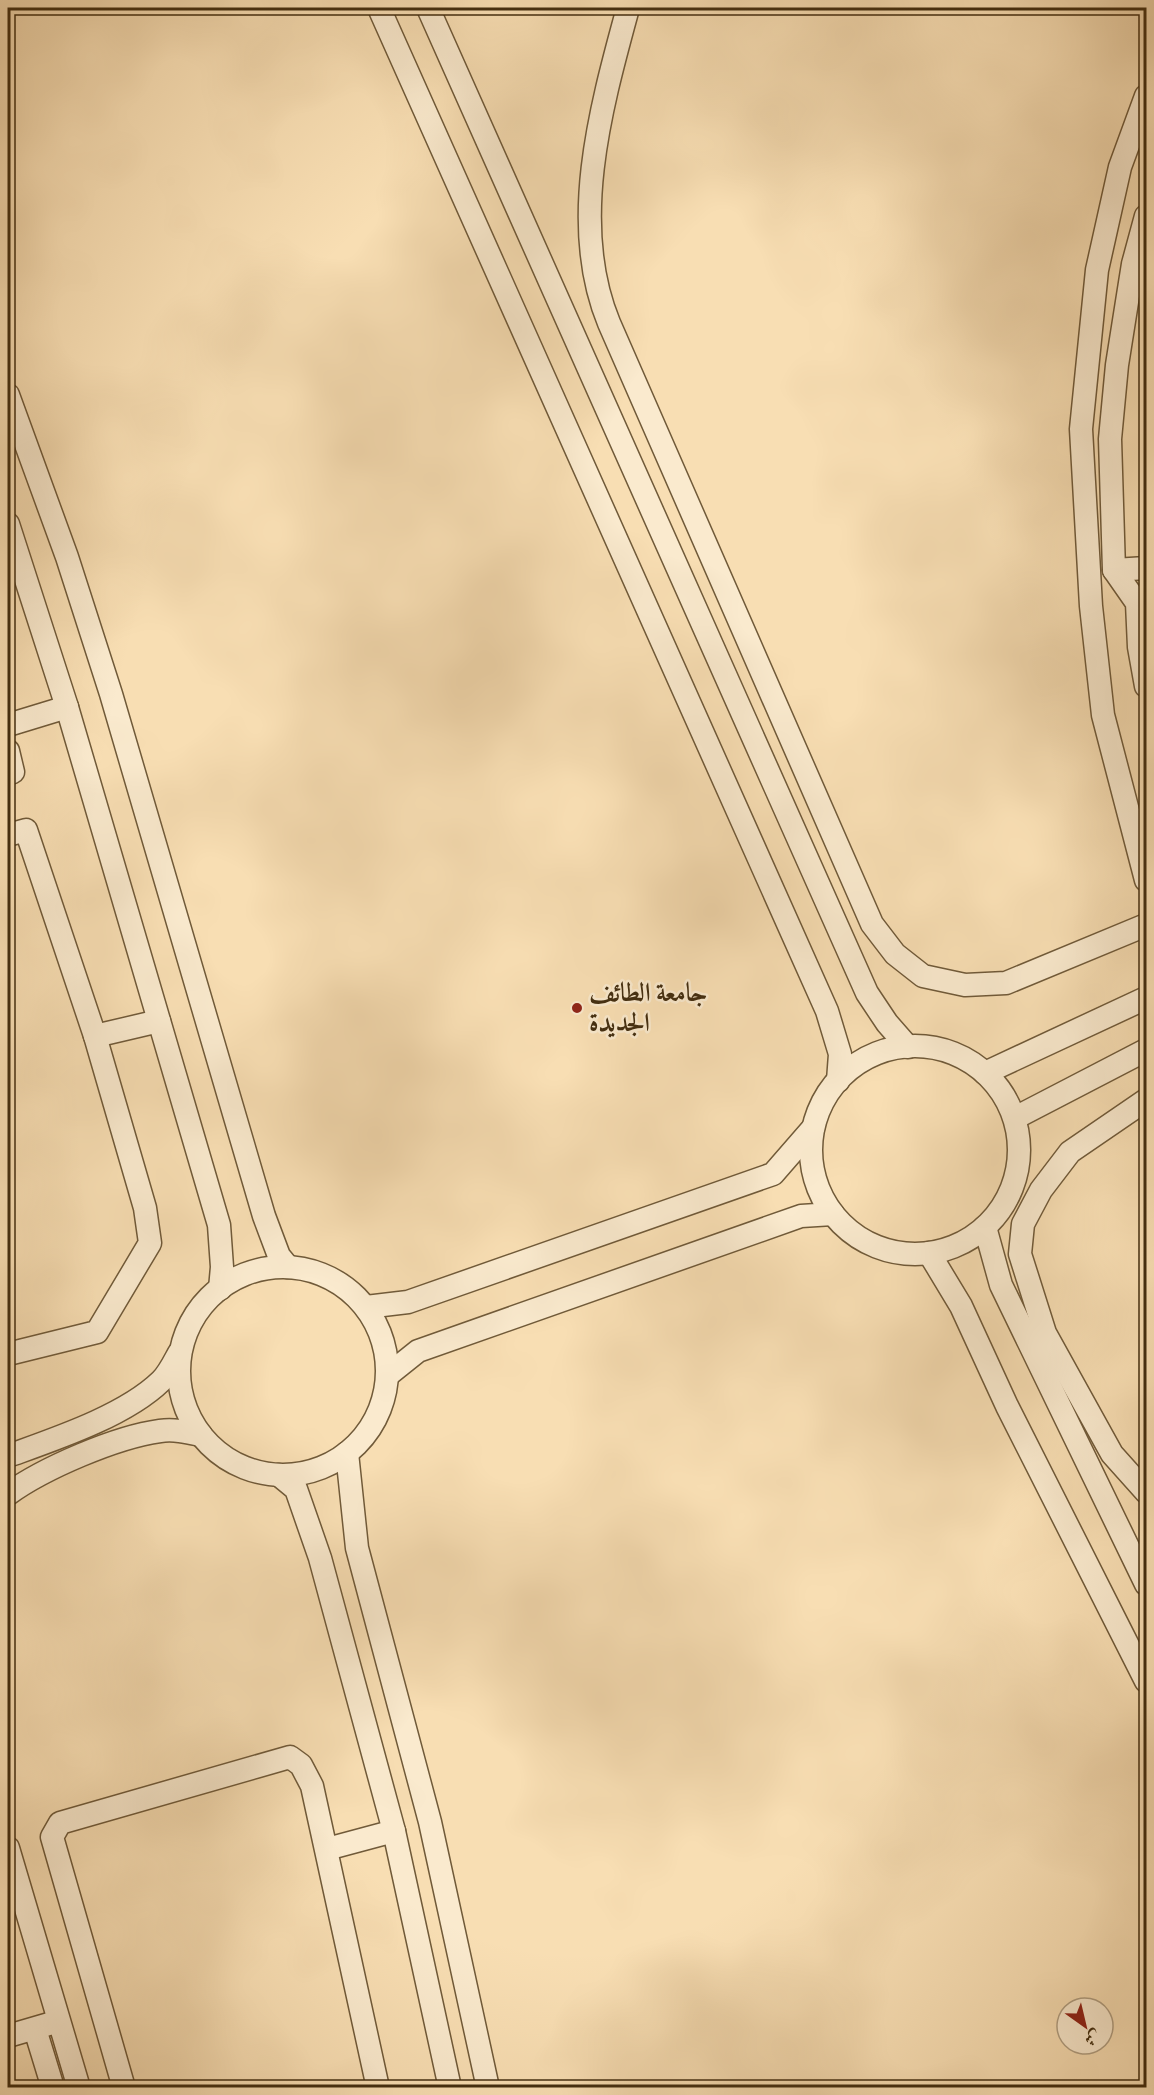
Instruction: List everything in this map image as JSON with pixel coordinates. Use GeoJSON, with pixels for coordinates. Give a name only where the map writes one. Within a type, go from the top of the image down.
{"type":"FeatureCollection","features":[{"type":"Feature","properties":{"kind":"lane"},"geometry":{"type":"LineString","coordinates":[[378,8],[827,1011],[840,1054],[838,1081]]}},
{"type":"Feature","properties":{"kind":"lane"},"geometry":{"type":"LineString","coordinates":[[428,8],[867,993],[887,1023],[908,1047]]}},
{"type":"Feature","properties":{"kind":"lane"},"geometry":{"type":"LineString","coordinates":[[627,8],[597,132],[591,207],[592,268],[607,317],[872,924],[896,954],[923,976],[965,986],[1006,983],[1146,925]]}},
{"type":"Feature","properties":{"kind":"lane"},"geometry":{"type":"LineString","coordinates":[[1146,96],[1120,167],[1097,270],[1081,429],[1091,606],[1103,716],[1146,880]]}},
{"type":"Feature","properties":{"kind":"lane"},"geometry":{"type":"LineString","coordinates":[[1146,216],[1133,264],[1117,365],[1110,439],[1114,570],[1142,603],[1140,647],[1146,686]]}},
{"type":"Feature","properties":{"kind":"lane"},"geometry":{"type":"LineString","coordinates":[[8,395],[67,557],[111,694],[264,1216],[279,1256],[288,1267]]}},
{"type":"Feature","properties":{"kind":"lane"},"geometry":{"type":"LineString","coordinates":[[8,524],[68,708],[219,1225],[222,1267],[220,1289]]}},
{"type":"Feature","properties":{"kind":"lane"},"geometry":{"type":"LineString","coordinates":[[1114,570],[1146,568]]}},
{"type":"Feature","properties":{"kind":"lane"},"geometry":{"type":"LineString","coordinates":[[8,725],[68,708]]}},
{"type":"Feature","properties":{"kind":"lane"},"geometry":{"type":"LineString","coordinates":[[8,751],[13,772],[8,774]]}},
{"type":"Feature","properties":{"kind":"lane"},"geometry":{"type":"LineString","coordinates":[[8,836],[26,830],[95,1036],[145,1208],[150,1243],[97,1332],[8,1354]]}},
{"type":"Feature","properties":{"kind":"lane"},"geometry":{"type":"LineString","coordinates":[[986,1073],[1146,998]]}},
{"type":"Feature","properties":{"kind":"lane"},"geometry":{"type":"LineString","coordinates":[[95,1036],[159,1021]]}},
{"type":"Feature","properties":{"kind":"lane"},"geometry":{"type":"LineString","coordinates":[[366,1307],[408,1302],[773,1174],[813,1128],[823,1103],[838,1081],[867,1058],[884,1051],[908,1047],[938,1048],[955,1054],[986,1073],[1008,1101],[1015,1118],[1019,1136],[1017,1172],[1004,1205],[985,1227],[964,1242],[929,1253],[893,1252],[876,1247],[845,1228],[833,1214],[816,1182],[812,1156],[813,1128]]}},
{"type":"Feature","properties":{"kind":"lane"},"geometry":{"type":"LineString","coordinates":[[1015,1118],[1146,1050]]}},
{"type":"Feature","properties":{"kind":"lane"},"geometry":{"type":"LineString","coordinates":[[1146,1100],[1070,1152],[1041,1190],[1023,1224],[1020,1254],[1045,1334],[1112,1454],[1146,1492]]}},
{"type":"Feature","properties":{"kind":"lane"},"geometry":{"type":"LineString","coordinates":[[388,1375],[418,1351],[801,1216],[833,1214]]}},
{"type":"Feature","properties":{"kind":"lane"},"geometry":{"type":"LineString","coordinates":[[985,1227],[1001,1285],[1146,1584]]}},
{"type":"Feature","properties":{"kind":"lane"},"geometry":{"type":"LineString","coordinates":[[929,1253],[961,1306],[1022,1437],[1146,1681]]}},
{"type":"Feature","properties":{"kind":"lane"},"geometry":{"type":"LineString","coordinates":[[8,1456],[94,1421],[141,1398],[164,1379],[182,1349],[195,1316],[220,1289],[252,1272],[288,1267],[323,1274],[339,1283],[366,1307],[383,1339],[388,1375],[386,1393],[372,1426],[347,1453],[315,1470],[279,1475],[261,1473],[228,1460],[201,1435],[184,1403],[179,1367],[182,1349]]}},
{"type":"Feature","properties":{"kind":"lane"},"geometry":{"type":"LineString","coordinates":[[8,1494],[28,1479],[114,1443],[160,1431],[183,1431],[201,1435]]}},
{"type":"Feature","properties":{"kind":"lane"},"geometry":{"type":"LineString","coordinates":[[347,1453],[357,1548],[430,1822],[488,2088]]}},
{"type":"Feature","properties":{"kind":"lane"},"geometry":{"type":"LineString","coordinates":[[279,1475],[296,1489],[304,1507],[394,1831],[450,2088]]}},
{"type":"Feature","properties":{"kind":"lane"},"geometry":{"type":"LineString","coordinates":[[124,2088],[51,1837],[60,1823],[290,1757],[301,1765],[312,1786],[378,2088]]}},
{"type":"Feature","properties":{"kind":"lane"},"geometry":{"type":"LineString","coordinates":[[327,1849],[394,1831]]}},
{"type":"Feature","properties":{"kind":"lane"},"geometry":{"type":"LineString","coordinates":[[8,1848],[79,2088]]}},
{"type":"Feature","properties":{"kind":"lane"},"geometry":{"type":"LineString","coordinates":[[8,2036],[60,2021]]}},
{"type":"Feature","properties":{"kind":"lane"},"geometry":{"type":"LineString","coordinates":[[35,2029],[53,2088]]}},
{"type":"Feature","properties":{"kind":"place","name":"جامعة الطائف الجديدة"},"geometry":{"type":"Point","coordinates":[577,1008]}}]}
